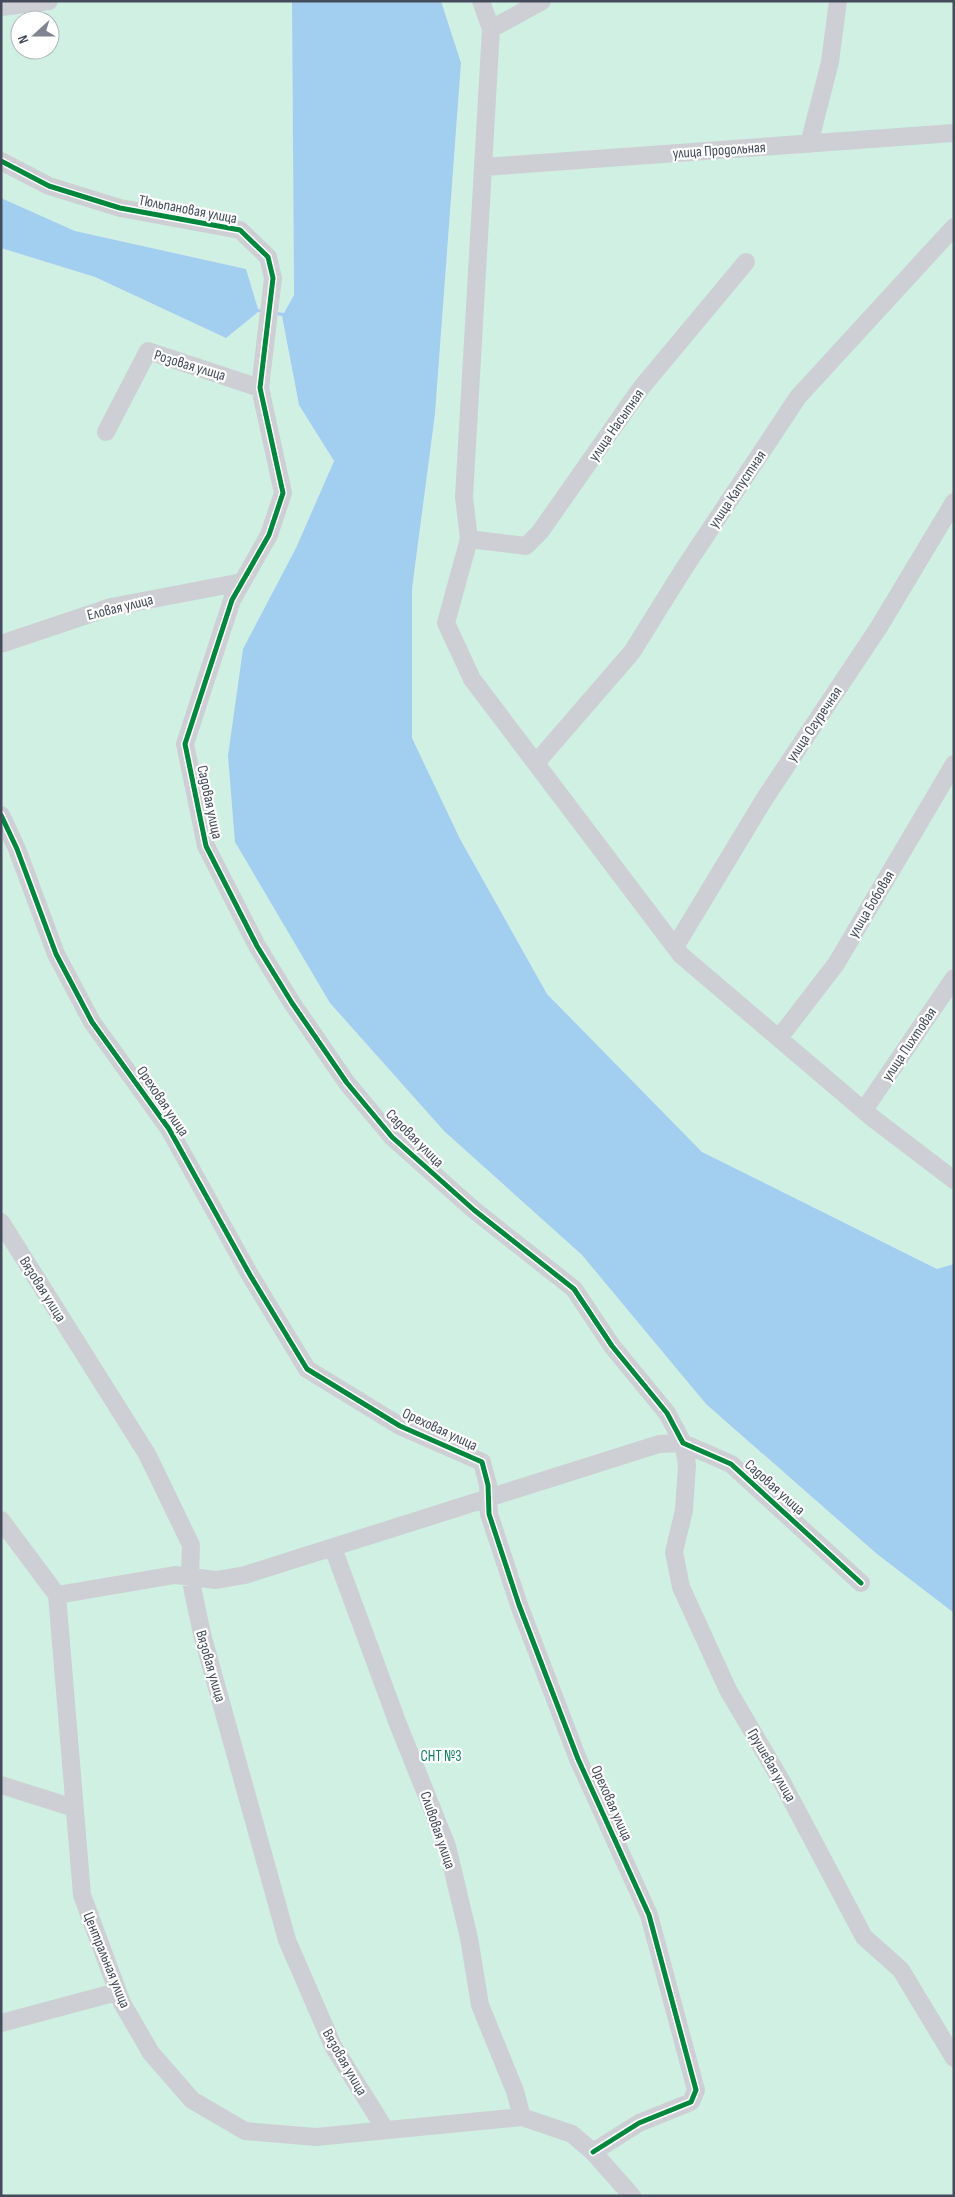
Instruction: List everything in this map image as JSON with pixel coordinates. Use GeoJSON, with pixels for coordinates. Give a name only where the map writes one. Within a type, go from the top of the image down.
{"type":"FeatureCollection","features":[{"type":"Feature","properties":{"kind":"street"},"geometry":{"type":"LineString","coordinates":[[1,7],[48,1]]}},
{"type":"Feature","properties":{"kind":"street"},"geometry":{"type":"LineString","coordinates":[[480,1],[491,29],[464,497],[469,539],[446,623],[472,679],[681,955],[864,1110],[954,1180]]}},
{"type":"Feature","properties":{"kind":"street"},"geometry":{"type":"LineString","coordinates":[[491,29],[542,1]]}},
{"type":"Feature","properties":{"kind":"street"},"geometry":{"type":"LineString","coordinates":[[809,144],[830,62],[838,1]]}},
{"type":"Feature","properties":{"kind":"street","name":"улица Продольная"},"geometry":{"type":"LineString","coordinates":[[484,167],[954,133]]}},
{"type":"Feature","properties":{"kind":"street","name":"Тюльпановая улица"},"geometry":{"type":"LineString","coordinates":[[1,161],[48,186],[120,208],[240,230],[268,257],[273,278],[260,388],[283,493],[269,535],[242,582]]}},
{"type":"Feature","properties":{"kind":"street","name":"улица Капустная"},"geometry":{"type":"LineString","coordinates":[[536,763],[632,652],[683,570],[798,398],[954,228]]}},
{"type":"Feature","properties":{"kind":"street","name":"улица Насыпная"},"geometry":{"type":"LineString","coordinates":[[469,539],[526,546],[540,532],[641,388],[746,262]]}},
{"type":"Feature","properties":{"kind":"street","name":"Розовая улица"},"geometry":{"type":"LineString","coordinates":[[106,432],[148,351],[260,388]]}},
{"type":"Feature","properties":{"kind":"street","name":"улица Огуречная"},"geometry":{"type":"LineString","coordinates":[[675,947],[764,798],[879,627],[954,502]]}},
{"type":"Feature","properties":{"kind":"street","name":"Еловая улица"},"geometry":{"type":"LineString","coordinates":[[1,644],[111,607],[242,582]]}},
{"type":"Feature","properties":{"kind":"street","name":"Садовая улица"},"geometry":{"type":"LineString","coordinates":[[242,582],[229,608],[185,744],[206,846],[252,937],[292,1003],[342,1075],[392,1136],[474,1210],[574,1289],[612,1346],[667,1413],[682,1443],[730,1464],[861,1583]]}},
{"type":"Feature","properties":{"kind":"street","name":"улица Бобовая"},"geometry":{"type":"LineString","coordinates":[[779,1038],[836,964],[954,764]]}},
{"type":"Feature","properties":{"kind":"street","name":"Ореховая улица"},"geometry":{"type":"LineString","coordinates":[[1,815],[17,849],[56,954],[92,1022],[169,1129],[250,1275],[307,1369],[400,1426],[482,1462],[488,1485],[489,1514],[520,1605],[578,1759],[649,1916],[696,2090],[691,2102],[639,2123],[593,2152]]}},
{"type":"Feature","properties":{"kind":"street","name":"улица Пихтовая"},"geometry":{"type":"LineString","coordinates":[[864,1110],[954,978]]}},
{"type":"Feature","properties":{"kind":"street","name":"Вязовая улица"},"geometry":{"type":"LineString","coordinates":[[1,1222],[147,1454],[191,1545],[190,1577],[202,1634],[287,1940],[333,2046],[386,2129]]}},
{"type":"Feature","properties":{"kind":"street"},"geometry":{"type":"LineString","coordinates":[[1,1520],[57,1595],[174,1575],[216,1580],[245,1575],[333,1548],[489,1500],[659,1444],[682,1443]]}},
{"type":"Feature","properties":{"kind":"street","name":"Грушевая улица"},"geometry":{"type":"LineString","coordinates":[[682,1443],[687,1465],[684,1510],[674,1552],[682,1587],[728,1690],[782,1782],[864,1937],[901,1970],[954,2058]]}},
{"type":"Feature","properties":{"kind":"street","name":"Сливовая улица"},"geometry":{"type":"LineString","coordinates":[[333,1548],[398,1724],[447,1846],[469,1938],[480,2005],[515,2091],[522,2117]]}},
{"type":"Feature","properties":{"kind":"street","name":"Центральная улица"},"geometry":{"type":"LineString","coordinates":[[57,1595],[82,1896],[117,1992],[151,2053],[192,2100],[246,2131],[316,2137],[522,2117],[572,2134],[593,2152],[632,2196]]}},
{"type":"Feature","properties":{"kind":"street"},"geometry":{"type":"LineString","coordinates":[[1,1785],[74,1808]]}},
{"type":"Feature","properties":{"kind":"street"},"geometry":{"type":"LineString","coordinates":[[1,2022],[117,1992]]}},
{"type":"Feature","properties":{"kind":"green space"},"geometry":{"type":"Polygon","coordinates":[[[1,1],[292,1],[294,295],[284,313],[258,309],[246,269],[75,231],[1,198],[1,1]]]}},
{"type":"Feature","properties":{"kind":"green space"},"geometry":{"type":"Polygon","coordinates":[[[441,1],[954,1],[954,1264],[937,1269],[702,1152],[547,994],[460,839],[412,738],[412,589],[435,414],[461,63],[441,1]]]}},
{"type":"Feature","properties":{"kind":"green space","name":"СНТ №3"},"geometry":{"type":"Polygon","coordinates":[[[1,248],[95,277],[226,338],[258,312],[282,316],[299,405],[334,461],[296,548],[330,1003],[444,1131],[582,1255],[706,1404],[877,1554],[954,1613],[954,2196],[1,2196],[1,248]]]}},
{"type":"Feature","properties":{"kind":"water"},"geometry":{"type":"Polygon","coordinates":[[[292,1],[441,1],[461,63],[435,414],[412,589],[412,738],[460,839],[547,994],[702,1152],[937,1269],[954,1264],[954,1613],[877,1554],[706,1404],[582,1255],[444,1131],[330,1003],[235,842],[228,756],[243,649],[296,548],[334,461],[299,405],[282,316],[258,312],[226,338],[95,277],[1,248],[1,198],[75,231],[246,269],[258,309],[284,313],[294,295],[292,1]]]}},
{"type":"Feature","properties":{"kind":"cycle path"},"geometry":{"type":"LineString","coordinates":[[1,161],[49,186],[120,208],[240,230],[268,257],[273,278],[260,388],[283,493],[269,535],[232,600],[185,744],[206,846],[257,946],[292,1003],[347,1083],[392,1137],[474,1210],[574,1289],[612,1346],[667,1413],[683,1443],[731,1464],[861,1583]]}},
{"type":"Feature","properties":{"kind":"cycle path"},"geometry":{"type":"LineString","coordinates":[[1,815],[17,849],[56,954],[92,1022],[169,1129],[250,1275],[307,1369],[400,1426],[482,1462],[488,1485],[489,1514],[519,1605],[578,1759],[649,1915],[696,2090],[691,2102],[639,2123],[593,2152]]}}]}
